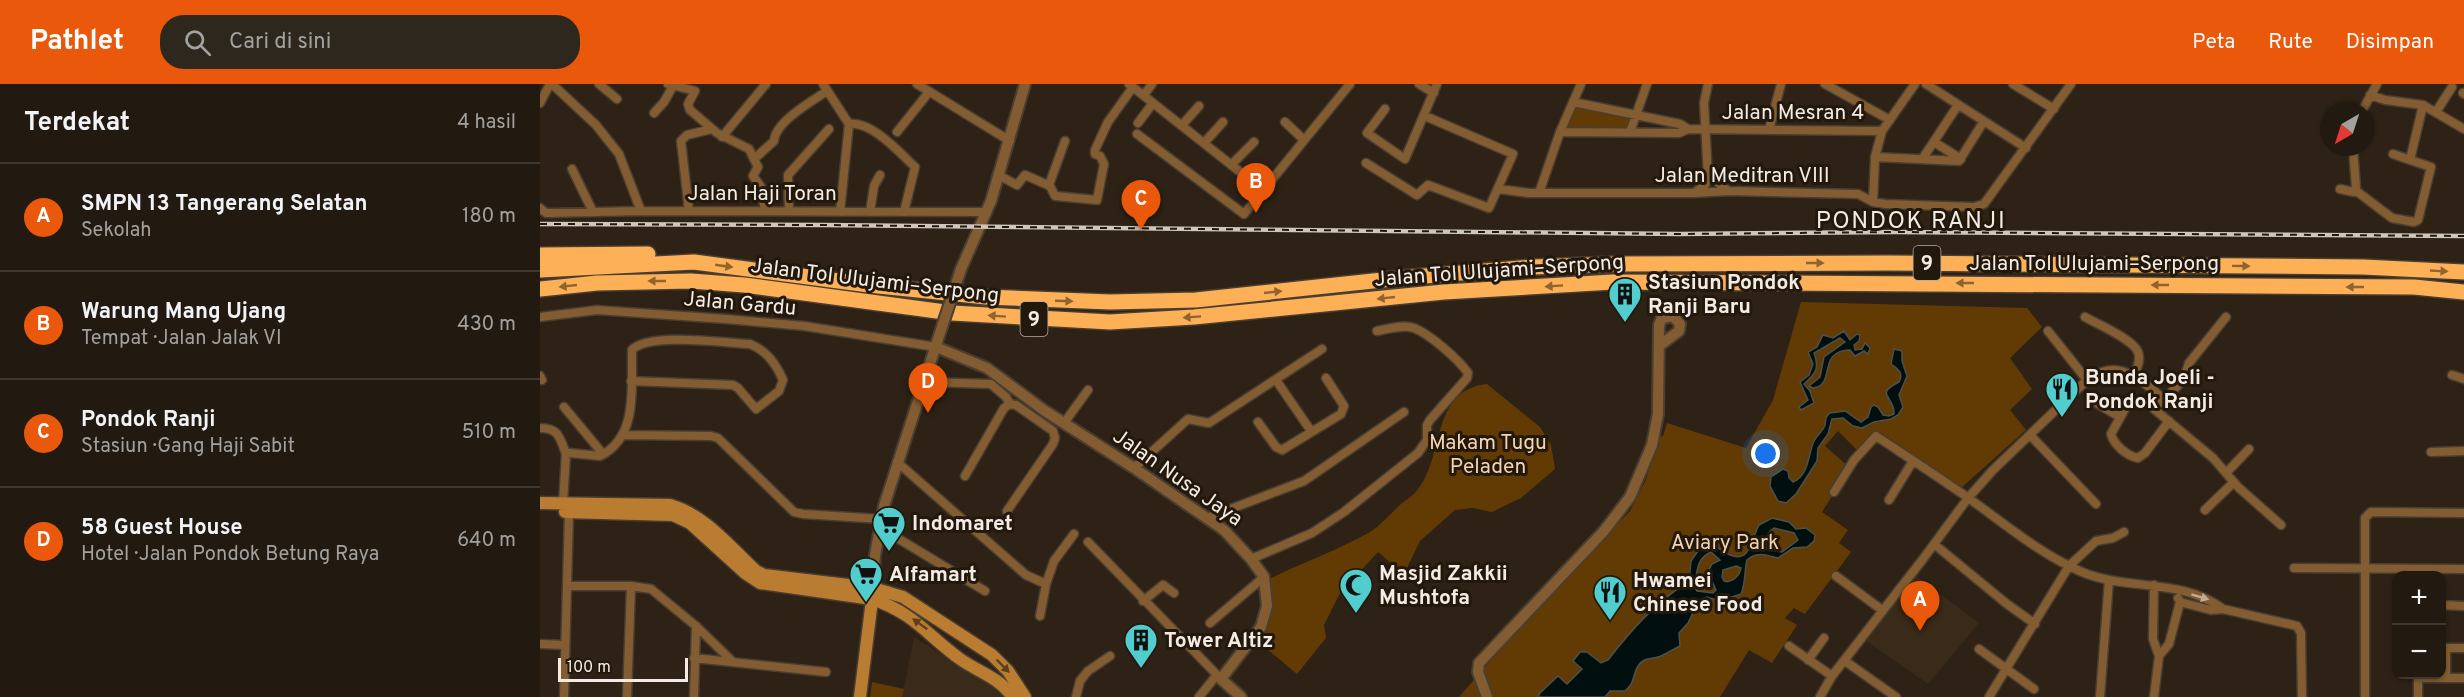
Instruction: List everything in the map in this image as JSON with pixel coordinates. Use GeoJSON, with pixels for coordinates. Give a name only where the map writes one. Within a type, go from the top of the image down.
{"type":"FeatureCollection","features":[{"type":"Feature","properties":{"kind":"highway"},"geometry":{"type":"LineString","coordinates":[[540,255],[658,254],[694,262]]}},
{"type":"Feature","properties":{"kind":"highway","name":"Jalan Tol Ulujami–Serpong"},"geometry":{"type":"LineString","coordinates":[[540,270],[694,262],[869,285],[986,297],[1110,302],[1196,300],[1412,277],[1533,267],[1615,264],[1888,263],[2339,267],[2464,272]]}},
{"type":"Feature","properties":{"kind":"highway","name":"Jalan Tol Ulujami–Serpong"},"geometry":{"type":"LineString","coordinates":[[540,289],[597,283],[691,281],[744,285],[952,313],[1110,322],[1194,318],[1444,292],[1613,282],[2414,287],[2464,292]]}},
{"type":"Feature","properties":{"kind":"highway"},"geometry":{"type":"LineString","coordinates":[[2414,287],[2464,298]]}},
{"type":"Feature","properties":{"kind":"main road"},"geometry":{"type":"LineString","coordinates":[[540,503],[566,508]]}},
{"type":"Feature","properties":{"kind":"main road"},"geometry":{"type":"LineString","coordinates":[[540,511],[670,505],[685,509],[697,516],[756,571],[764,575],[903,597],[919,605],[992,655],[1008,670],[1025,697]]}},
{"type":"Feature","properties":{"kind":"main road"},"geometry":{"type":"LineString","coordinates":[[873,593],[926,628],[961,659],[990,675],[1013,697]]}},
{"type":"Feature","properties":{"kind":"main road"},"geometry":{"type":"LineString","coordinates":[[860,697],[873,593]]}},
{"type":"Feature","properties":{"kind":"main road"},"geometry":{"type":"LineString","coordinates":[[961,659],[964,649],[972,643]]}},
{"type":"Feature","properties":{"kind":"street"},"geometry":{"type":"LineString","coordinates":[[540,103],[551,84],[596,124],[619,154],[641,211]]}},
{"type":"Feature","properties":{"kind":"street"},"geometry":{"type":"LineString","coordinates":[[599,84],[617,99]]}},
{"type":"Feature","properties":{"kind":"street"},"geometry":{"type":"LineString","coordinates":[[722,136],[766,84]]}},
{"type":"Feature","properties":{"kind":"street"},"geometry":{"type":"LineString","coordinates":[[917,84],[1010,141]]}},
{"type":"Feature","properties":{"kind":"street"},"geometry":{"type":"LineString","coordinates":[[873,593],[880,523],[897,462],[926,382],[961,269],[987,212],[1000,176],[1025,84]]}},
{"type":"Feature","properties":{"kind":"street"},"geometry":{"type":"LineString","coordinates":[[1144,95],[1152,84]]}},
{"type":"Feature","properties":{"kind":"street"},"geometry":{"type":"LineString","coordinates":[[1137,134],[1244,214],[1350,84]]}},
{"type":"Feature","properties":{"kind":"street"},"geometry":{"type":"LineString","coordinates":[[1385,109],[1367,133],[1404,159],[1436,88],[1419,84]]}},
{"type":"Feature","properties":{"kind":"street"},"geometry":{"type":"LineString","coordinates":[[1539,193],[1560,132],[1581,84]]}},
{"type":"Feature","properties":{"kind":"street"},"geometry":{"type":"LineString","coordinates":[[1630,132],[1647,84]]}},
{"type":"Feature","properties":{"kind":"street"},"geometry":{"type":"LineString","coordinates":[[1694,193],[1704,185],[1708,170],[1704,103],[1708,84]]}},
{"type":"Feature","properties":{"kind":"street"},"geometry":{"type":"LineString","coordinates":[[1768,130],[1781,84]]}},
{"type":"Feature","properties":{"kind":"street"},"geometry":{"type":"LineString","coordinates":[[1825,84],[1890,120]]}},
{"type":"Feature","properties":{"kind":"street"},"geometry":{"type":"LineString","coordinates":[[1873,202],[1875,157],[1882,131],[1914,84]]}},
{"type":"Feature","properties":{"kind":"street"},"geometry":{"type":"LineString","coordinates":[[1926,84],[2026,148],[2071,84]]}},
{"type":"Feature","properties":{"kind":"street"},"geometry":{"type":"LineString","coordinates":[[2013,84],[2054,109]]}},
{"type":"Feature","properties":{"kind":"street"},"geometry":{"type":"LineString","coordinates":[[2366,102],[2377,84]]}},
{"type":"Feature","properties":{"kind":"street"},"geometry":{"type":"LineString","coordinates":[[654,113],[664,102],[670,85],[695,91],[688,104],[690,110],[722,136],[747,148],[754,159],[758,169],[753,176],[761,187],[765,211]]}},
{"type":"Feature","properties":{"kind":"street"},"geometry":{"type":"LineString","coordinates":[[1000,176],[1017,185],[1024,175],[1049,185],[1055,196],[1096,200],[1104,164],[1095,154],[1095,150],[1131,86],[1263,190]]}},
{"type":"Feature","properties":{"kind":"street"},"geometry":{"type":"LineString","coordinates":[[2436,112],[2452,87]]}},
{"type":"Feature","properties":{"kind":"street"},"geometry":{"type":"LineString","coordinates":[[754,159],[774,141],[774,135],[795,113],[825,88],[849,124],[840,212]]}},
{"type":"Feature","properties":{"kind":"street"},"geometry":{"type":"LineString","coordinates":[[897,132],[929,92]]}},
{"type":"Feature","properties":{"kind":"street"},"geometry":{"type":"LineString","coordinates":[[2370,95],[2385,100],[2423,105],[2464,129]]}},
{"type":"Feature","properties":{"kind":"street"},"geometry":{"type":"LineString","coordinates":[[1573,102],[1680,124],[1688,129]]}},
{"type":"Feature","properties":{"kind":"street"},"geometry":{"type":"LineString","coordinates":[[1137,123],[1154,103]]}},
{"type":"Feature","properties":{"kind":"street"},"geometry":{"type":"LineString","coordinates":[[1923,158],[1958,105]]}},
{"type":"Feature","properties":{"kind":"street"},"geometry":{"type":"LineString","coordinates":[[2410,160],[2423,105]]}},
{"type":"Feature","properties":{"kind":"street"},"geometry":{"type":"LineString","coordinates":[[1182,125],[1199,106]]}},
{"type":"Feature","properties":{"kind":"street"},"geometry":{"type":"LineString","coordinates":[[1366,164],[1417,195],[1428,185],[1488,209],[1513,153],[1425,116]]}},
{"type":"Feature","properties":{"kind":"street"},"geometry":{"type":"LineString","coordinates":[[1875,157],[1955,161],[1961,159],[1984,121]]}},
{"type":"Feature","properties":{"kind":"street"},"geometry":{"type":"LineString","coordinates":[[1204,143],[1223,122]]}},
{"type":"Feature","properties":{"kind":"street"},"geometry":{"type":"LineString","coordinates":[[1285,122],[1305,140]]}},
{"type":"Feature","properties":{"kind":"street"},"geometry":{"type":"LineString","coordinates":[[849,124],[858,123],[883,138],[915,167],[904,212]]}},
{"type":"Feature","properties":{"kind":"street"},"geometry":{"type":"LineString","coordinates":[[688,211],[681,141],[687,135],[712,129]]}},
{"type":"Feature","properties":{"kind":"street"},"geometry":{"type":"LineString","coordinates":[[789,211],[788,175],[829,129]]}},
{"type":"Feature","properties":{"kind":"street"},"geometry":{"type":"LineString","coordinates":[[1560,132],[1679,133],[1688,129]]}},
{"type":"Feature","properties":{"kind":"street","name":"Jalan Mesran 4"},"geometry":{"type":"LineString","coordinates":[[1688,129],[1882,131]]}},
{"type":"Feature","properties":{"kind":"street"},"geometry":{"type":"LineString","coordinates":[[1049,185],[1065,141]]}},
{"type":"Feature","properties":{"kind":"street"},"geometry":{"type":"LineString","coordinates":[[1232,165],[1254,142]]}},
{"type":"Feature","properties":{"kind":"street"},"geometry":{"type":"LineString","coordinates":[[1934,142],[1961,159]]}},
{"type":"Feature","properties":{"kind":"street","name":"Jalan Meditran VIII"},"geometry":{"type":"LineString","coordinates":[[1498,189],[1539,193],[1729,191],[1858,194],[1873,202],[1974,207],[1984,204],[2026,148]]}},
{"type":"Feature","properties":{"kind":"street"},"geometry":{"type":"LineString","coordinates":[[2340,189],[2355,190],[2392,218],[2414,222],[2418,220],[2431,167],[2393,154]]}},
{"type":"Feature","properties":{"kind":"street"},"geometry":{"type":"LineString","coordinates":[[2353,156],[2355,190]]}},
{"type":"Feature","properties":{"kind":"street"},"geometry":{"type":"LineString","coordinates":[[572,169],[593,212]]}},
{"type":"Feature","properties":{"kind":"street"},"geometry":{"type":"LineString","coordinates":[[1708,170],[1729,191]]}},
{"type":"Feature","properties":{"kind":"street"},"geometry":{"type":"LineString","coordinates":[[870,212],[874,186],[880,175]]}},
{"type":"Feature","properties":{"kind":"street","name":"Jalan Haji Toran"},"geometry":{"type":"LineString","coordinates":[[540,208],[546,213],[987,212]]}},
{"type":"Feature","properties":{"kind":"street","name":"Jalan Gardu"},"geometry":{"type":"LineString","coordinates":[[540,317],[597,310],[804,326],[937,344]]}},
{"type":"Feature","properties":{"kind":"street"},"geometry":{"type":"LineString","coordinates":[[1487,697],[1478,672],[1479,663],[1604,531],[1630,498],[1652,445],[1658,414],[1659,328],[1662,318],[1673,316],[1680,324],[1679,331],[1659,346]]}},
{"type":"Feature","properties":{"kind":"street"},"geometry":{"type":"LineString","coordinates":[[2085,317],[2117,334],[2136,348],[2139,359],[2134,376]]}},
{"type":"Feature","properties":{"kind":"street"},"geometry":{"type":"LineString","coordinates":[[2226,317],[2189,363],[2184,380],[2154,409],[2213,458],[2234,482],[2281,525]]}},
{"type":"Feature","properties":{"kind":"street"},"geometry":{"type":"LineString","coordinates":[[1251,559],[1312,533],[1344,512],[1418,453],[1427,440],[1427,425],[1430,420],[1467,378],[1468,373],[1459,362],[1413,327],[1377,331]]}},
{"type":"Feature","properties":{"kind":"street"},"geometry":{"type":"LineString","coordinates":[[1659,328],[1663,334],[1674,336]]}},
{"type":"Feature","properties":{"kind":"street"},"geometry":{"type":"LineString","coordinates":[[2048,331],[2087,380]]}},
{"type":"Feature","properties":{"kind":"street"},"geometry":{"type":"LineString","coordinates":[[566,454],[592,456],[603,454],[617,444],[623,435],[630,411],[631,381],[634,348],[644,342],[681,340],[750,344],[760,348],[777,365],[783,380],[779,391],[756,409],[733,385],[631,381]]}},
{"type":"Feature","properties":{"kind":"street","name":"Jalan Nusa Jaya"},"geometry":{"type":"LineString","coordinates":[[937,344],[987,368],[1064,423],[1134,468],[1224,530],[1251,559],[1263,577],[1267,606],[1261,627],[1218,677]]}},
{"type":"Feature","properties":{"kind":"street"},"geometry":{"type":"LineString","coordinates":[[1134,468],[1188,419],[1209,423],[1322,349]]}},
{"type":"Feature","properties":{"kind":"street"},"geometry":{"type":"LineString","coordinates":[[1820,697],[1832,676],[1968,498],[1993,470],[2087,380],[2105,369],[2134,376],[2163,398]]}},
{"type":"Feature","properties":{"kind":"street"},"geometry":{"type":"LineString","coordinates":[[2451,375],[2464,379]]}},
{"type":"Feature","properties":{"kind":"street"},"geometry":{"type":"LineString","coordinates":[[1258,422],[1279,450],[1282,450],[1344,410],[1344,406],[1326,378]]}},
{"type":"Feature","properties":{"kind":"street"},"geometry":{"type":"LineString","coordinates":[[1276,380],[1311,431]]}},
{"type":"Feature","properties":{"kind":"street"},"geometry":{"type":"LineString","coordinates":[[926,382],[990,384],[1006,397],[1010,404]]}},
{"type":"Feature","properties":{"kind":"street"},"geometry":{"type":"LineString","coordinates":[[1064,423],[1088,390]]}},
{"type":"Feature","properties":{"kind":"street"},"geometry":{"type":"LineString","coordinates":[[965,476],[1004,408],[1010,404],[1016,405],[1053,431],[1055,438],[1007,511]]}},
{"type":"Feature","properties":{"kind":"street"},"geometry":{"type":"LineString","coordinates":[[2098,404],[2120,417]]}},
{"type":"Feature","properties":{"kind":"street"},"geometry":{"type":"LineString","coordinates":[[564,407],[603,454]]}},
{"type":"Feature","properties":{"kind":"street"},"geometry":{"type":"LineString","coordinates":[[2126,407],[2111,434],[2113,440],[2132,457],[2138,458],[2145,453],[2169,421]]}},
{"type":"Feature","properties":{"kind":"street"},"geometry":{"type":"LineString","coordinates":[[1207,518],[1304,481],[1404,412]]}},
{"type":"Feature","properties":{"kind":"street"},"geometry":{"type":"LineString","coordinates":[[540,428],[553,429],[558,434],[566,454],[567,586],[564,697]]}},
{"type":"Feature","properties":{"kind":"street"},"geometry":{"type":"LineString","coordinates":[[623,435],[711,436],[725,444],[794,512],[880,523],[985,591]]}},
{"type":"Feature","properties":{"kind":"street"},"geometry":{"type":"LineString","coordinates":[[2030,435],[2096,504]]}},
{"type":"Feature","properties":{"kind":"street"},"geometry":{"type":"LineString","coordinates":[[1834,492],[1854,460],[1876,436],[1968,498],[2022,538],[2068,566],[2085,574],[2109,580],[2175,590],[2212,601],[2223,609]]}},
{"type":"Feature","properties":{"kind":"street"},"geometry":{"type":"LineString","coordinates":[[2227,472],[2249,448]]}},
{"type":"Feature","properties":{"kind":"street"},"geometry":{"type":"LineString","coordinates":[[2432,452],[2464,451]]}},
{"type":"Feature","properties":{"kind":"street"},"geometry":{"type":"LineString","coordinates":[[1890,500],[1913,461]]}},
{"type":"Feature","properties":{"kind":"street"},"geometry":{"type":"LineString","coordinates":[[897,462],[1026,575],[1046,584]]}},
{"type":"Feature","properties":{"kind":"street"},"geometry":{"type":"LineString","coordinates":[[2205,510],[2234,482]]}},
{"type":"Feature","properties":{"kind":"street"},"geometry":{"type":"LineString","coordinates":[[2365,697],[2365,518],[2371,512],[2464,513]]}},
{"type":"Feature","properties":{"kind":"street"},"geometry":{"type":"LineString","coordinates":[[1989,697],[2068,566],[2096,541],[2114,538],[2124,532]]}},
{"type":"Feature","properties":{"kind":"street"},"geometry":{"type":"LineString","coordinates":[[1040,616],[1046,584],[1054,561],[1074,534]]}},
{"type":"Feature","properties":{"kind":"street"},"geometry":{"type":"LineString","coordinates":[[1088,542],[1218,677],[1241,697]]}},
{"type":"Feature","properties":{"kind":"street"},"geometry":{"type":"LineString","coordinates":[[1934,544],[2035,624]]}},
{"type":"Feature","properties":{"kind":"street"},"geometry":{"type":"LineString","coordinates":[[2295,568],[2402,571]]}},
{"type":"Feature","properties":{"kind":"street"},"geometry":{"type":"LineString","coordinates":[[2435,571],[2464,569]]}},
{"type":"Feature","properties":{"kind":"street"},"geometry":{"type":"LineString","coordinates":[[1836,576],[1882,610]]}},
{"type":"Feature","properties":{"kind":"street"},"geometry":{"type":"LineString","coordinates":[[1210,623],[1263,577]]}},
{"type":"Feature","properties":{"kind":"street"},"geometry":{"type":"LineString","coordinates":[[2100,697],[2109,580]]}},
{"type":"Feature","properties":{"kind":"street"},"geometry":{"type":"LineString","coordinates":[[1143,601],[1163,585],[1174,594]]}},
{"type":"Feature","properties":{"kind":"street"},"geometry":{"type":"LineString","coordinates":[[2154,585],[2153,639],[2159,656],[2154,697]]}},
{"type":"Feature","properties":{"kind":"street"},"geometry":{"type":"LineString","coordinates":[[567,586],[631,586],[655,591],[732,661]]}},
{"type":"Feature","properties":{"kind":"street"},"geometry":{"type":"LineString","coordinates":[[627,697],[631,586]]}},
{"type":"Feature","properties":{"kind":"street"},"geometry":{"type":"LineString","coordinates":[[2159,656],[2169,644],[2180,602],[2175,590]]}},
{"type":"Feature","properties":{"kind":"street"},"geometry":{"type":"LineString","coordinates":[[2180,602],[2297,626],[2301,633],[2302,697]]}},
{"type":"Feature","properties":{"kind":"street"},"geometry":{"type":"LineString","coordinates":[[2446,605],[2464,606]]}},
{"type":"Feature","properties":{"kind":"street"},"geometry":{"type":"LineString","coordinates":[[694,697],[696,626]]}},
{"type":"Feature","properties":{"kind":"street"},"geometry":{"type":"LineString","coordinates":[[1808,660],[1824,638]]}},
{"type":"Feature","properties":{"kind":"street"},"geometry":{"type":"LineString","coordinates":[[540,644],[565,645]]}},
{"type":"Feature","properties":{"kind":"street"},"geometry":{"type":"LineString","coordinates":[[1789,646],[1832,676]]}},
{"type":"Feature","properties":{"kind":"street"},"geometry":{"type":"LineString","coordinates":[[2446,648],[2464,648]]}},
{"type":"Feature","properties":{"kind":"street"},"geometry":{"type":"LineString","coordinates":[[1978,649],[2034,688]]}},
{"type":"Feature","properties":{"kind":"street"},"geometry":{"type":"LineString","coordinates":[[1076,697],[1080,681],[1088,671],[1110,656]]}},
{"type":"Feature","properties":{"kind":"street"},"geometry":{"type":"LineString","coordinates":[[694,658],[825,672]]}},
{"type":"Feature","properties":{"kind":"street"},"geometry":{"type":"LineString","coordinates":[[1845,661],[1896,697]]}},
{"type":"Feature","properties":{"kind":"street"},"geometry":{"type":"LineString","coordinates":[[1199,697],[1218,677]]}},
{"type":"Feature","properties":{"kind":"street"},"geometry":{"type":"LineString","coordinates":[[2446,678],[2464,678]]}},
{"type":"Feature","properties":{"kind":"street"},"geometry":{"type":"LineString","coordinates":[[2418,679],[2418,697]]}},
{"type":"Feature","properties":{"kind":"shaded area"},"geometry":{"type":"Polygon","coordinates":[[[1844,331],[1850,340],[1857,334],[1860,335],[1859,341],[1854,345],[1855,350],[1862,349],[1865,343],[1870,348],[1868,354],[1864,351],[1855,356],[1850,350],[1833,356],[1824,381],[1820,386],[1813,388],[1809,386],[1820,377],[1824,357],[1845,342],[1840,338],[1814,353],[1817,363],[1815,371],[1804,384],[1810,391],[1814,403],[1801,410],[1799,407],[1808,400],[1800,382],[1809,375],[1813,364],[1808,352],[1817,347],[1823,335],[1833,338],[1844,331]]]}},
{"type":"Feature","properties":{"kind":"shaded area"},"geometry":{"type":"Polygon","coordinates":[[[1894,349],[1902,351],[1902,361],[1907,376],[1899,395],[1903,407],[1898,415],[1862,428],[1853,426],[1843,418],[1832,419],[1828,434],[1818,448],[1817,461],[1796,494],[1786,503],[1778,501],[1770,486],[1771,477],[1783,469],[1788,471],[1789,478],[1793,482],[1802,475],[1814,441],[1830,413],[1845,411],[1861,422],[1868,417],[1874,405],[1883,415],[1894,414],[1892,403],[1886,393],[1891,386],[1899,382],[1901,376],[1891,364],[1894,349]]]}},
{"type":"Feature","properties":{"kind":"shaded area"},"geometry":{"type":"Polygon","coordinates":[[[1772,518],[1789,522],[1796,529],[1806,528],[1815,535],[1814,541],[1807,547],[1793,548],[1778,558],[1758,555],[1747,560],[1741,594],[1720,601],[1707,597],[1699,600],[1688,623],[1679,633],[1680,646],[1660,656],[1642,661],[1625,691],[1610,691],[1605,697],[1538,697],[1558,676],[1567,684],[1582,669],[1573,661],[1580,652],[1587,652],[1601,663],[1608,660],[1645,617],[1689,581],[1691,561],[1700,548],[1713,545],[1730,555],[1742,556],[1750,548],[1759,525],[1772,518]],[[1774,528],[1763,543],[1766,549],[1782,552],[1798,540],[1794,533],[1774,528]],[[1711,552],[1706,555],[1698,567],[1694,586],[1697,591],[1713,593],[1716,590],[1708,572],[1712,564],[1720,560],[1711,552]],[[1736,566],[1723,570],[1722,577],[1727,582],[1735,578],[1741,568],[1736,566]]]}},
{"type":"Feature","properties":{"kind":"shaded area"},"geometry":{"type":"Polygon","coordinates":[[[1915,575],[1979,623],[1928,684],[1862,638],[1915,575]]]}},
{"type":"Feature","properties":{"kind":"shaded area"},"geometry":{"type":"Polygon","coordinates":[[[914,637],[990,684],[1007,697],[902,697],[914,637]]]}},
{"type":"Feature","properties":{"kind":"green space"},"geometry":{"type":"Polygon","coordinates":[[[1574,105],[1632,117],[1628,129],[1562,130],[1574,105]]]}},
{"type":"Feature","properties":{"kind":"green space","name":"Aviary Park"},"geometry":{"type":"Polygon","coordinates":[[[1801,302],[2027,308],[2042,327],[2010,358],[2032,389],[2010,410],[2026,430],[1961,488],[1880,432],[1860,453],[1838,431],[1825,446],[1850,468],[1822,512],[1848,530],[1839,543],[1851,552],[1805,614],[1794,608],[1785,618],[1797,625],[1772,663],[1749,650],[1720,697],[1459,697],[1514,634],[1630,511],[1645,482],[1667,423],[1746,448],[1773,400],[1801,302]]]}},
{"type":"Feature","properties":{"kind":"green space","name":"Makam Tugu Peladen"},"geometry":{"type":"Polygon","coordinates":[[[1487,384],[1540,427],[1551,445],[1555,469],[1521,498],[1492,512],[1473,508],[1455,510],[1420,541],[1404,574],[1378,552],[1340,593],[1324,625],[1326,638],[1297,674],[1256,640],[1269,579],[1358,539],[1382,522],[1418,489],[1432,460],[1447,411],[1456,398],[1469,389],[1487,384]]]}},
{"type":"Feature","properties":{"kind":"green space"},"geometry":{"type":"Polygon","coordinates":[[[872,682],[904,689],[902,697],[870,697],[872,682]]]}},
{"type":"Feature","properties":{"kind":"railway"},"geometry":{"type":"LineString","coordinates":[[540,224],[1679,234],[1895,232],[2464,236]]}},
{"type":"Feature","properties":{"kind":"place","name":"Warung Mang Ujang"},"geometry":{"type":"Point","coordinates":[1256,213]}},
{"type":"Feature","properties":{"kind":"place","name":"Pondok Ranji"},"geometry":{"type":"Point","coordinates":[1141,230]}},
{"type":"Feature","properties":{"kind":"place","name":"Stasiun Pondok Ranji Baru"},"geometry":{"type":"Point","coordinates":[1625,323]}},
{"type":"Feature","properties":{"kind":"place","name":"58 Guest House"},"geometry":{"type":"Point","coordinates":[928,413]}},
{"type":"Feature","properties":{"kind":"place","name":"Bunda Joeli - Pondok Ranji"},"geometry":{"type":"Point","coordinates":[2062,418]}},
{"type":"Feature","properties":{"kind":"place","name":"Indomaret"},"geometry":{"type":"Point","coordinates":[889,552]}},
{"type":"Feature","properties":{"kind":"place","name":"Alfamart"},"geometry":{"type":"Point","coordinates":[866,603]}},
{"type":"Feature","properties":{"kind":"place","name":"Masjid Zakkii Mushtofa"},"geometry":{"type":"Point","coordinates":[1356,614]}},
{"type":"Feature","properties":{"kind":"place","name":"Hwamei Chinese Food"},"geometry":{"type":"Point","coordinates":[1610,621]}},
{"type":"Feature","properties":{"kind":"place","name":"SMPN 13 Tangerang Selatan"},"geometry":{"type":"Point","coordinates":[1920,631]}},
{"type":"Feature","properties":{"kind":"place","name":"Tower Altiz"},"geometry":{"type":"Point","coordinates":[1141,669]}},
{"type":"Feature","properties":{"kind":"district","name":"PONDOK RANJI"},"geometry":{"type":"Point","coordinates":[1911,220]}}]}
